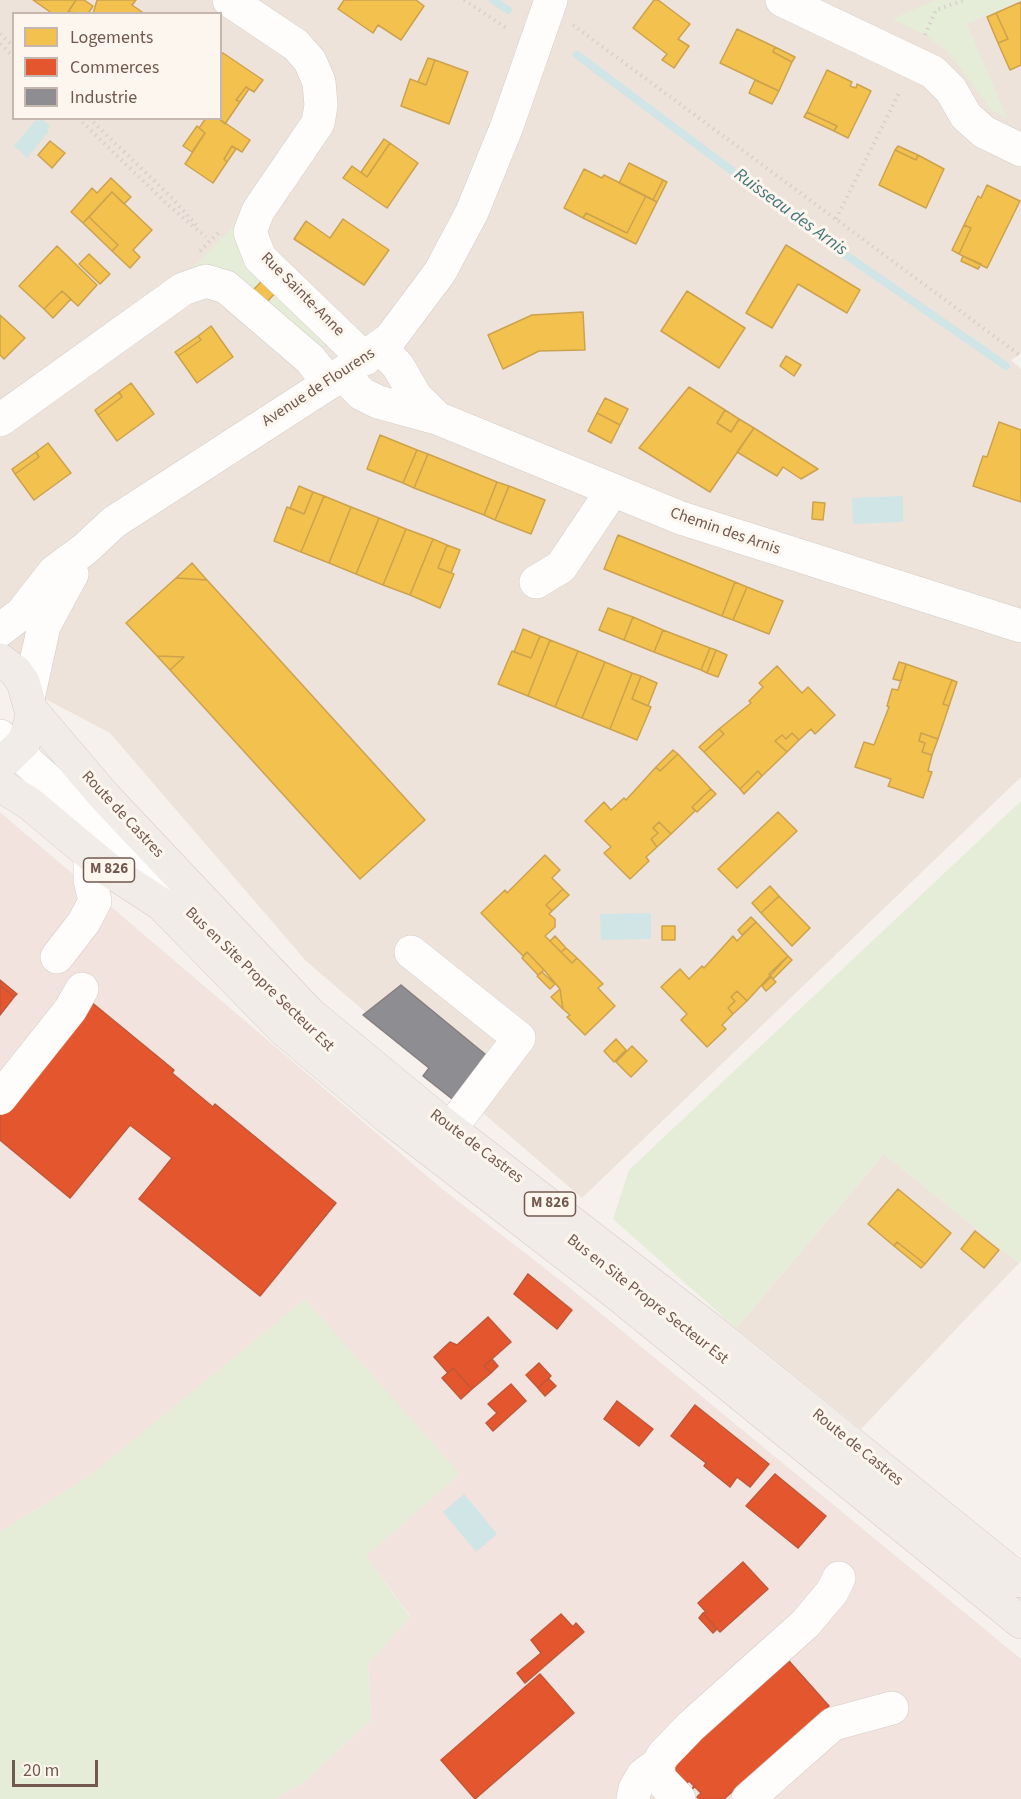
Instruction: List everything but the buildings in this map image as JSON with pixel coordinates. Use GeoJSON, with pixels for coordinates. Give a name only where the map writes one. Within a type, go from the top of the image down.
{"type":"FeatureCollection","features":[{"type":"Feature","properties":{"kind":"main road","name":"M 826"},"geometry":{"type":"LineString","coordinates":[[0,660],[15,671],[30,702]]}},
{"type":"Feature","properties":{"kind":"main road"},"geometry":{"type":"LineString","coordinates":[[6,751],[28,732],[30,702]]}},
{"type":"Feature","properties":{"kind":"main road","name":"Route de Castres"},"geometry":{"type":"LineString","coordinates":[[30,702],[106,798],[309,1013],[451,1128],[626,1262],[1021,1581]]}},
{"type":"Feature","properties":{"kind":"main road","name":"Route de Castres"},"geometry":{"type":"LineString","coordinates":[[0,785],[93,841],[161,904],[283,1029],[380,1111],[616,1293],[1021,1622]]}},
{"type":"Feature","properties":{"kind":"street","name":"Rue Sainte-Anne"},"geometry":{"type":"LineString","coordinates":[[229,0],[296,45],[310,61],[319,82],[321,105],[318,123],[258,211],[250,232],[260,258],[354,366]]}},
{"type":"Feature","properties":{"kind":"street"},"geometry":{"type":"LineString","coordinates":[[782,0],[933,72],[951,90],[966,116],[984,132],[1021,150]]}},
{"type":"Feature","properties":{"kind":"street","name":"Avenue de Flourens"},"geometry":{"type":"LineString","coordinates":[[0,630],[22,613],[54,572],[85,549],[114,522],[354,366],[390,339],[423,297],[457,243],[488,176],[549,4]]}},
{"type":"Feature","properties":{"kind":"street"},"geometry":{"type":"LineString","coordinates":[[0,420],[183,289],[206,281],[226,287],[310,359],[354,366]]}},
{"type":"Feature","properties":{"kind":"street","name":"Chemin des Arnis"},"geometry":{"type":"LineString","coordinates":[[437,418],[416,397],[398,366],[354,366],[362,394],[378,402],[437,418],[612,491],[751,542],[1021,626]]}},
{"type":"Feature","properties":{"kind":"street"},"geometry":{"type":"LineString","coordinates":[[536,582],[561,567],[612,491]]}},
{"type":"Feature","properties":{"kind":"street","name":"Avenue de Flourens"},"geometry":{"type":"LineString","coordinates":[[30,702],[44,626],[85,549]]}},
{"type":"Feature","properties":{"kind":"street","name":"Bus en Site Propre Secteur Est"},"geometry":{"type":"LineString","coordinates":[[6,751],[93,841],[205,925],[315,1038],[444,1144],[646,1298],[1001,1585],[1021,1596]]}},
{"type":"Feature","properties":{"kind":"street"},"geometry":{"type":"LineString","coordinates":[[57,957],[84,922],[95,901],[90,880],[93,841]]}},
{"type":"Feature","properties":{"kind":"street"},"geometry":{"type":"LineString","coordinates":[[411,952],[519,1038],[451,1128]]}},
{"type":"Feature","properties":{"kind":"street"},"geometry":{"type":"LineString","coordinates":[[0,1098],[70,1010],[82,988]]}},
{"type":"Feature","properties":{"kind":"street"},"geometry":{"type":"LineString","coordinates":[[633,1799],[634,1790],[643,1774],[664,1785],[691,1726],[805,1624],[832,1592],[839,1578]]}},
{"type":"Feature","properties":{"kind":"street"},"geometry":{"type":"LineString","coordinates":[[748,1799],[833,1724],[892,1708]]}},
{"type":"Feature","properties":{"kind":"path"},"geometry":{"type":"LineString","coordinates":[[464,0],[534,49]]}},
{"type":"Feature","properties":{"kind":"path"},"geometry":{"type":"LineString","coordinates":[[836,219],[914,62],[936,10],[964,0]]}},
{"type":"Feature","properties":{"kind":"path"},"geometry":{"type":"LineString","coordinates":[[549,4],[1021,356]]}},
{"type":"Feature","properties":{"kind":"path"},"geometry":{"type":"LineString","coordinates":[[0,34],[12,45]]}},
{"type":"Feature","properties":{"kind":"path"},"geometry":{"type":"LineString","coordinates":[[0,44],[12,55]]}},
{"type":"Feature","properties":{"kind":"path"},"geometry":{"type":"LineString","coordinates":[[80,120],[167,204],[206,237]]}},
{"type":"Feature","properties":{"kind":"path"},"geometry":{"type":"LineString","coordinates":[[91,120],[172,198],[210,241]]}},
{"type":"Feature","properties":{"kind":"path"},"geometry":{"type":"LineString","coordinates":[[183,289],[181,270],[242,207],[258,211]]}},
{"type":"Feature","properties":{"kind":"shaded area"},"geometry":{"type":"Polygon","coordinates":[[[0,0],[1021,0],[1021,354],[1011,360],[1021,369],[1021,777],[582,1198],[306,961],[110,733],[0,675],[0,0]]]}},
{"type":"Feature","properties":{"kind":"shaded area"},"geometry":{"type":"Polygon","coordinates":[[[36,120],[38,122],[43,120],[50,126],[47,129],[49,131],[27,158],[14,146],[36,120]]]}},
{"type":"Feature","properties":{"kind":"shaded area"},"geometry":{"type":"Polygon","coordinates":[[[903,496],[903,522],[853,524],[852,498],[903,496]]]}},
{"type":"Feature","properties":{"kind":"shaded area"},"geometry":{"type":"Polygon","coordinates":[[[0,812],[441,1188],[565,1284],[1021,1659],[1021,1799],[275,1799],[304,1782],[371,1720],[368,1664],[410,1616],[366,1556],[88,1477],[0,1532],[0,812]]]}},
{"type":"Feature","properties":{"kind":"shaded area"},"geometry":{"type":"Polygon","coordinates":[[[651,913],[651,939],[601,940],[600,914],[651,913]]]}},
{"type":"Feature","properties":{"kind":"shaded area"},"geometry":{"type":"Polygon","coordinates":[[[884,1154],[1019,1263],[861,1429],[736,1328],[884,1154]]]}},
{"type":"Feature","properties":{"kind":"shaded area"},"geometry":{"type":"Polygon","coordinates":[[[464,1494],[497,1534],[476,1552],[443,1512],[464,1494]]]}},
{"type":"Feature","properties":{"kind":"green space"},"geometry":{"type":"Polygon","coordinates":[[[936,0],[1021,0],[967,24],[1007,118],[991,110],[949,53],[924,34],[892,19],[936,0]]]}},
{"type":"Feature","properties":{"kind":"green space"},"geometry":{"type":"Polygon","coordinates":[[[241,213],[328,342],[324,345],[318,347],[188,273],[229,230],[241,213]]]}},
{"type":"Feature","properties":{"kind":"green space"},"geometry":{"type":"Polygon","coordinates":[[[1021,801],[1021,1261],[1019,1263],[884,1154],[736,1328],[613,1219],[629,1170],[1021,801]]]}},
{"type":"Feature","properties":{"kind":"green space"},"geometry":{"type":"Polygon","coordinates":[[[305,1299],[460,1474],[366,1556],[410,1617],[368,1664],[371,1720],[304,1782],[275,1799],[0,1799],[0,1532],[88,1477],[305,1299]]]}},
{"type":"Feature","properties":{"kind":"waterway","name":"Ruisseau des Arnis"},"geometry":{"type":"LineString","coordinates":[[493,0],[508,10]]}},
{"type":"Feature","properties":{"kind":"waterway","name":"Ruisseau des Arnis"},"geometry":{"type":"LineString","coordinates":[[577,55],[830,244],[1006,366]]}}]}
